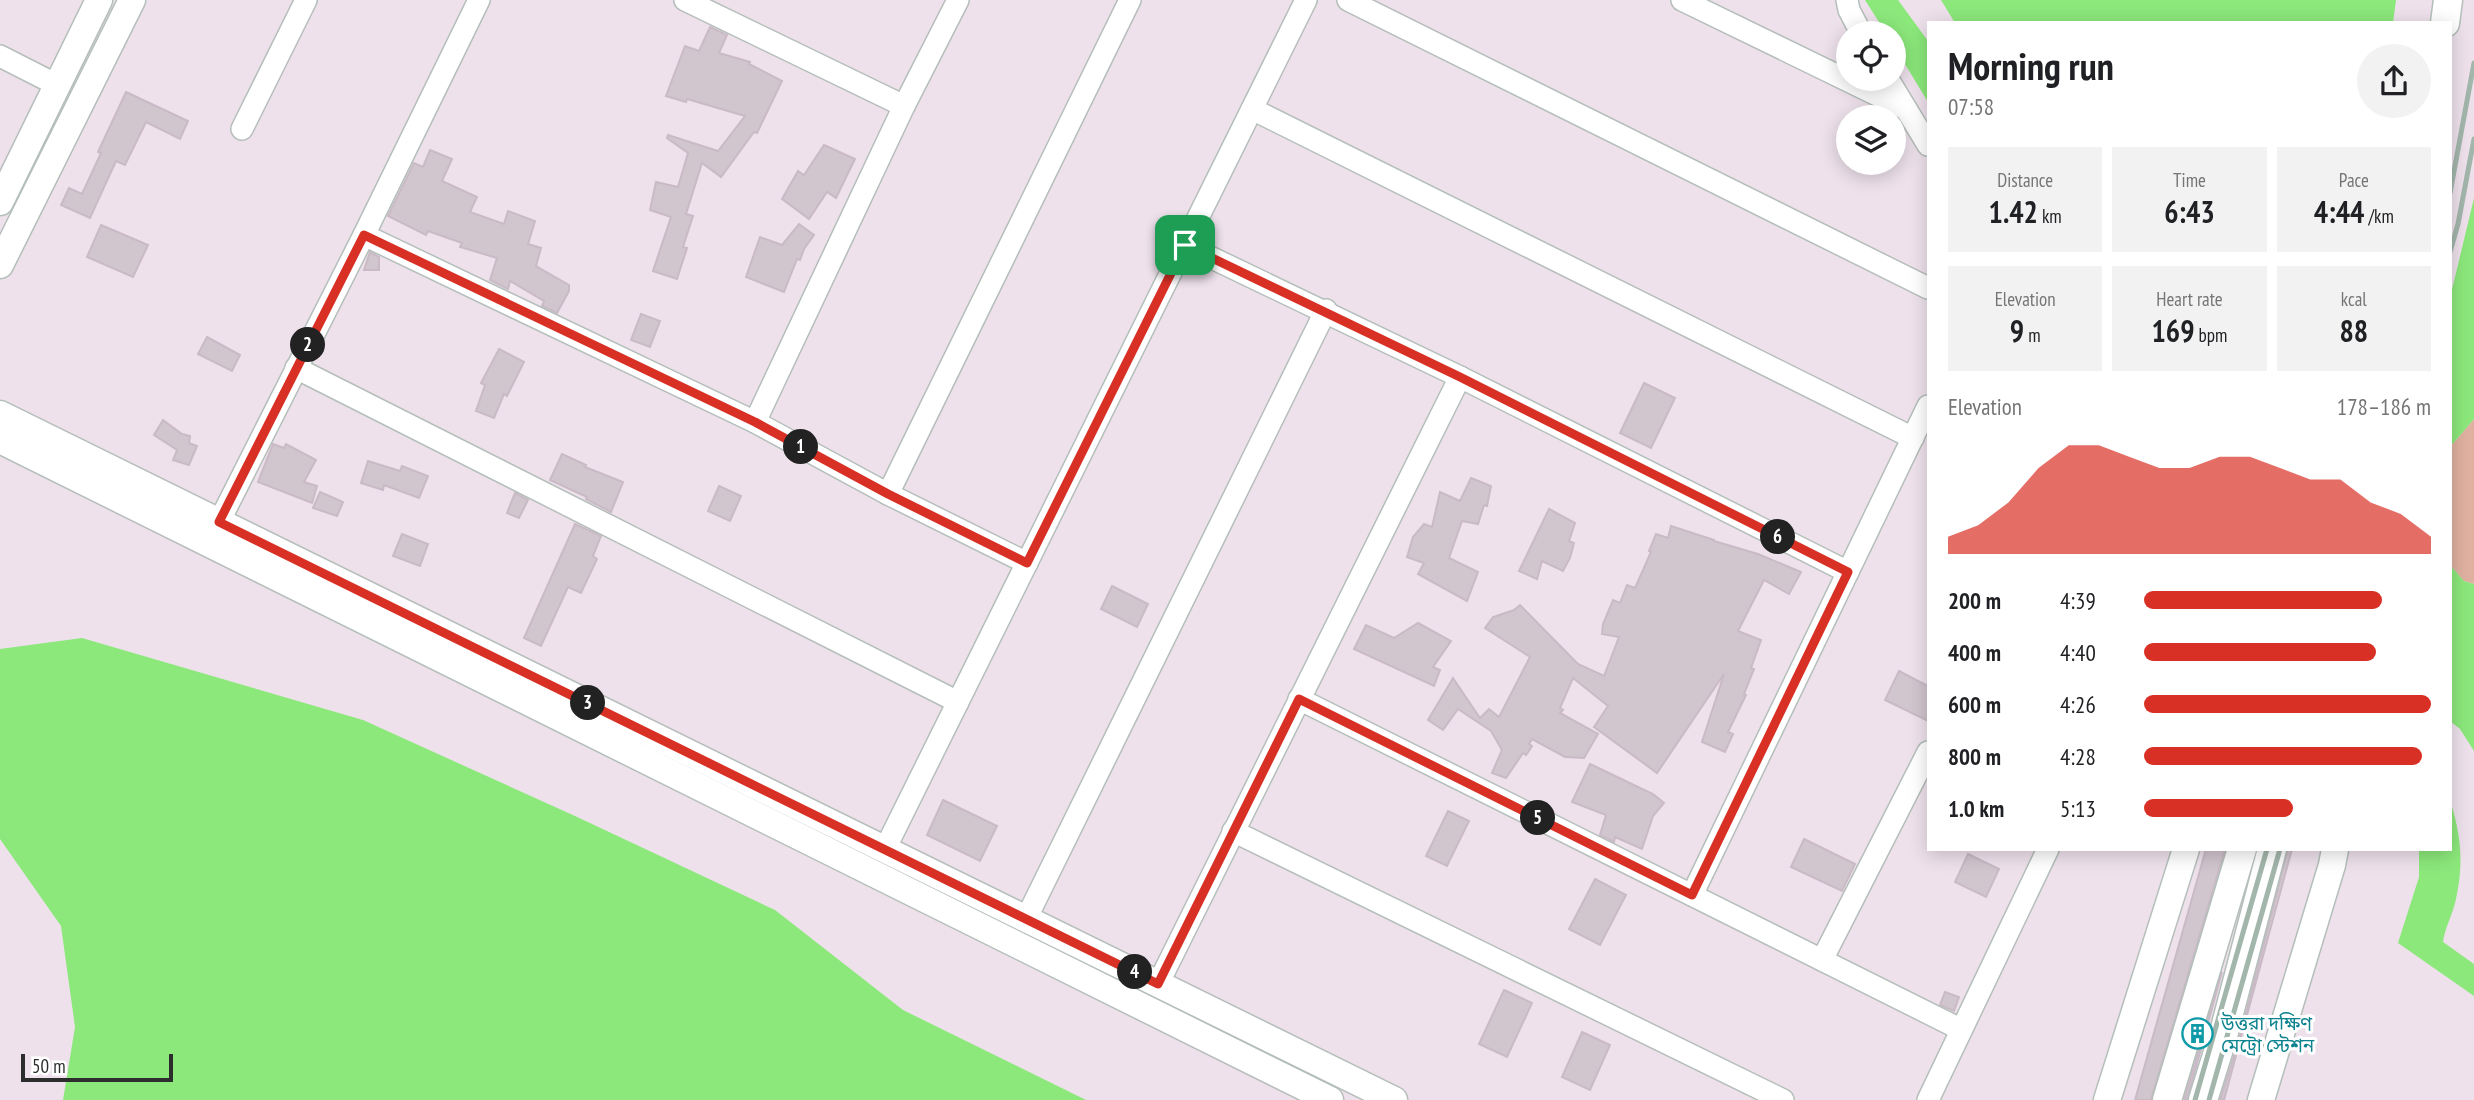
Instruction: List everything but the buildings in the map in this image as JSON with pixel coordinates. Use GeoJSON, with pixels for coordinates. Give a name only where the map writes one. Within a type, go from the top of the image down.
{"type":"FeatureCollection","features":[{"type":"Feature","properties":{"kind":"main road"},"geometry":{"type":"LineString","coordinates":[[2445,21],[2448,0]]}},
{"type":"Feature","properties":{"kind":"main road"},"geometry":{"type":"LineString","coordinates":[[2167,1100],[2241,851]]}},
{"type":"Feature","properties":{"kind":"main road"},"geometry":{"type":"LineString","coordinates":[[2203,1100],[2223,1036],[2271,851]]}},
{"type":"Feature","properties":{"kind":"street"},"geometry":{"type":"LineString","coordinates":[[0,202],[99,0]]}},
{"type":"Feature","properties":{"kind":"street"},"geometry":{"type":"LineString","coordinates":[[0,265],[132,0]]}},
{"type":"Feature","properties":{"kind":"street"},"geometry":{"type":"LineString","coordinates":[[242,130],[306,0]]}},
{"type":"Feature","properties":{"kind":"street"},"geometry":{"type":"LineString","coordinates":[[219,522],[479,0]]}},
{"type":"Feature","properties":{"kind":"street"},"geometry":{"type":"LineString","coordinates":[[685,0],[904,106]]}},
{"type":"Feature","properties":{"kind":"street"},"geometry":{"type":"LineString","coordinates":[[755,422],[904,106],[958,0]]}},
{"type":"Feature","properties":{"kind":"street"},"geometry":{"type":"LineString","coordinates":[[888,494],[1130,0]]}},
{"type":"Feature","properties":{"kind":"street"},"geometry":{"type":"LineString","coordinates":[[885,849],[1306,0]]}},
{"type":"Feature","properties":{"kind":"street"},"geometry":{"type":"LineString","coordinates":[[1349,0],[1927,288]]}},
{"type":"Feature","properties":{"kind":"street"},"geometry":{"type":"LineString","coordinates":[[1682,0],[1898,105]]}},
{"type":"Feature","properties":{"kind":"street"},"geometry":{"type":"LineString","coordinates":[[1847,0],[1855,21]]}},
{"type":"Feature","properties":{"kind":"street"},"geometry":{"type":"LineString","coordinates":[[0,56],[57,85]]}},
{"type":"Feature","properties":{"kind":"street"},"geometry":{"type":"LineString","coordinates":[[1252,109],[1913,438]]}},
{"type":"Feature","properties":{"kind":"street"},"geometry":{"type":"LineString","coordinates":[[1906,109],[1927,143]]}},
{"type":"Feature","properties":{"kind":"street"},"geometry":{"type":"LineString","coordinates":[[364,235],[755,422],[888,494],[1027,563]]}},
{"type":"Feature","properties":{"kind":"street"},"geometry":{"type":"LineString","coordinates":[[1185,245],[1325,310],[1848,572]]}},
{"type":"Feature","properties":{"kind":"street"},"geometry":{"type":"LineString","coordinates":[[1026,919],[1325,310]]}},
{"type":"Feature","properties":{"kind":"street"},"geometry":{"type":"LineString","coordinates":[[296,368],[958,702]]}},
{"type":"Feature","properties":{"kind":"street"},"geometry":{"type":"LineString","coordinates":[[1158,984],[1460,377]]}},
{"type":"Feature","properties":{"kind":"street"},"geometry":{"type":"LineString","coordinates":[[1692,895],[1927,408]]}},
{"type":"Feature","properties":{"kind":"street"},"geometry":{"type":"LineString","coordinates":[[0,414],[1394,1100]]}},
{"type":"Feature","properties":{"kind":"street"},"geometry":{"type":"LineString","coordinates":[[0,440],[1330,1100]]}},
{"type":"Feature","properties":{"kind":"street"},"geometry":{"type":"LineString","coordinates":[[1299,699],[1960,1030]]}},
{"type":"Feature","properties":{"kind":"street"},"geometry":{"type":"LineString","coordinates":[[1822,960],[1927,754]]}},
{"type":"Feature","properties":{"kind":"street"},"geometry":{"type":"LineString","coordinates":[[1233,831],[1783,1100]]}},
{"type":"Feature","properties":{"kind":"street"},"geometry":{"type":"LineString","coordinates":[[1928,1100],[2047,851]]}},
{"type":"Feature","properties":{"kind":"street"},"geometry":{"type":"LineString","coordinates":[[2107,1100],[2185,851]]}},
{"type":"Feature","properties":{"kind":"street"},"geometry":{"type":"LineString","coordinates":[[2261,1100],[2329,878],[2335,851]]}},
{"type":"Feature","properties":{"kind":"shaded area"},"geometry":{"type":"Polygon","coordinates":[[[1865,0],[1898,0],[1927,40],[1927,100],[1906,66],[1906,21],[1878,21],[1865,0]]]}},
{"type":"Feature","properties":{"kind":"shaded area"},"geometry":{"type":"Polygon","coordinates":[[[1941,0],[2396,0],[2393,21],[1954,21],[1941,0]]]}},
{"type":"Feature","properties":{"kind":"shaded area"},"geometry":{"type":"Polygon","coordinates":[[[2474,198],[2474,419],[2452,445],[2452,290],[2474,198]]]}},
{"type":"Feature","properties":{"kind":"shaded area"},"geometry":{"type":"Polygon","coordinates":[[[2474,419],[2474,584],[2464,581],[2452,567],[2452,445],[2474,419]]]}},
{"type":"Feature","properties":{"kind":"shaded area"},"geometry":{"type":"Polygon","coordinates":[[[2452,567],[2464,581],[2474,584],[2474,751],[2460,729],[2452,723],[2452,567]]]}},
{"type":"Feature","properties":{"kind":"shaded area"},"geometry":{"type":"Polygon","coordinates":[[[82,638],[363,720],[575,816],[775,910],[903,1010],[1086,1100],[63,1100],[75,1027],[61,926],[0,839],[0,649],[82,638]]]}},
{"type":"Feature","properties":{"kind":"shaded area"},"geometry":{"type":"Polygon","coordinates":[[[2452,807],[2461,861],[2455,905],[2443,942],[2474,964],[2474,996],[2398,943],[2419,877],[2419,851],[2452,851],[2452,807]]]}},
{"type":"Feature","properties":{"kind":"railway"},"geometry":{"type":"LineString","coordinates":[[2452,182],[2474,63]]}},
{"type":"Feature","properties":{"kind":"railway"},"geometry":{"type":"LineString","coordinates":[[2452,245],[2474,139]]}},
{"type":"Feature","properties":{"kind":"railway"},"geometry":{"type":"LineString","coordinates":[[2195,1100],[2266,851]]}},
{"type":"Feature","properties":{"kind":"railway"},"geometry":{"type":"LineString","coordinates":[[2209,1100],[2279,851]]}},
{"type":"Feature","properties":{"kind":"place","name":"উত্তরা দক্ষিণ মেট্রো স্টেশন"},"geometry":{"type":"Point","coordinates":[2198,1034]}},
{"type":"Feature","properties":{"kind":"route"},"geometry":{"type":"LineString","coordinates":[[364,235],[755,422],[888,494],[1027,563],[1185,245],[1325,310],[1848,572],[1692,895],[1299,699],[1158,984],[219,522],[364,235]]}}]}
